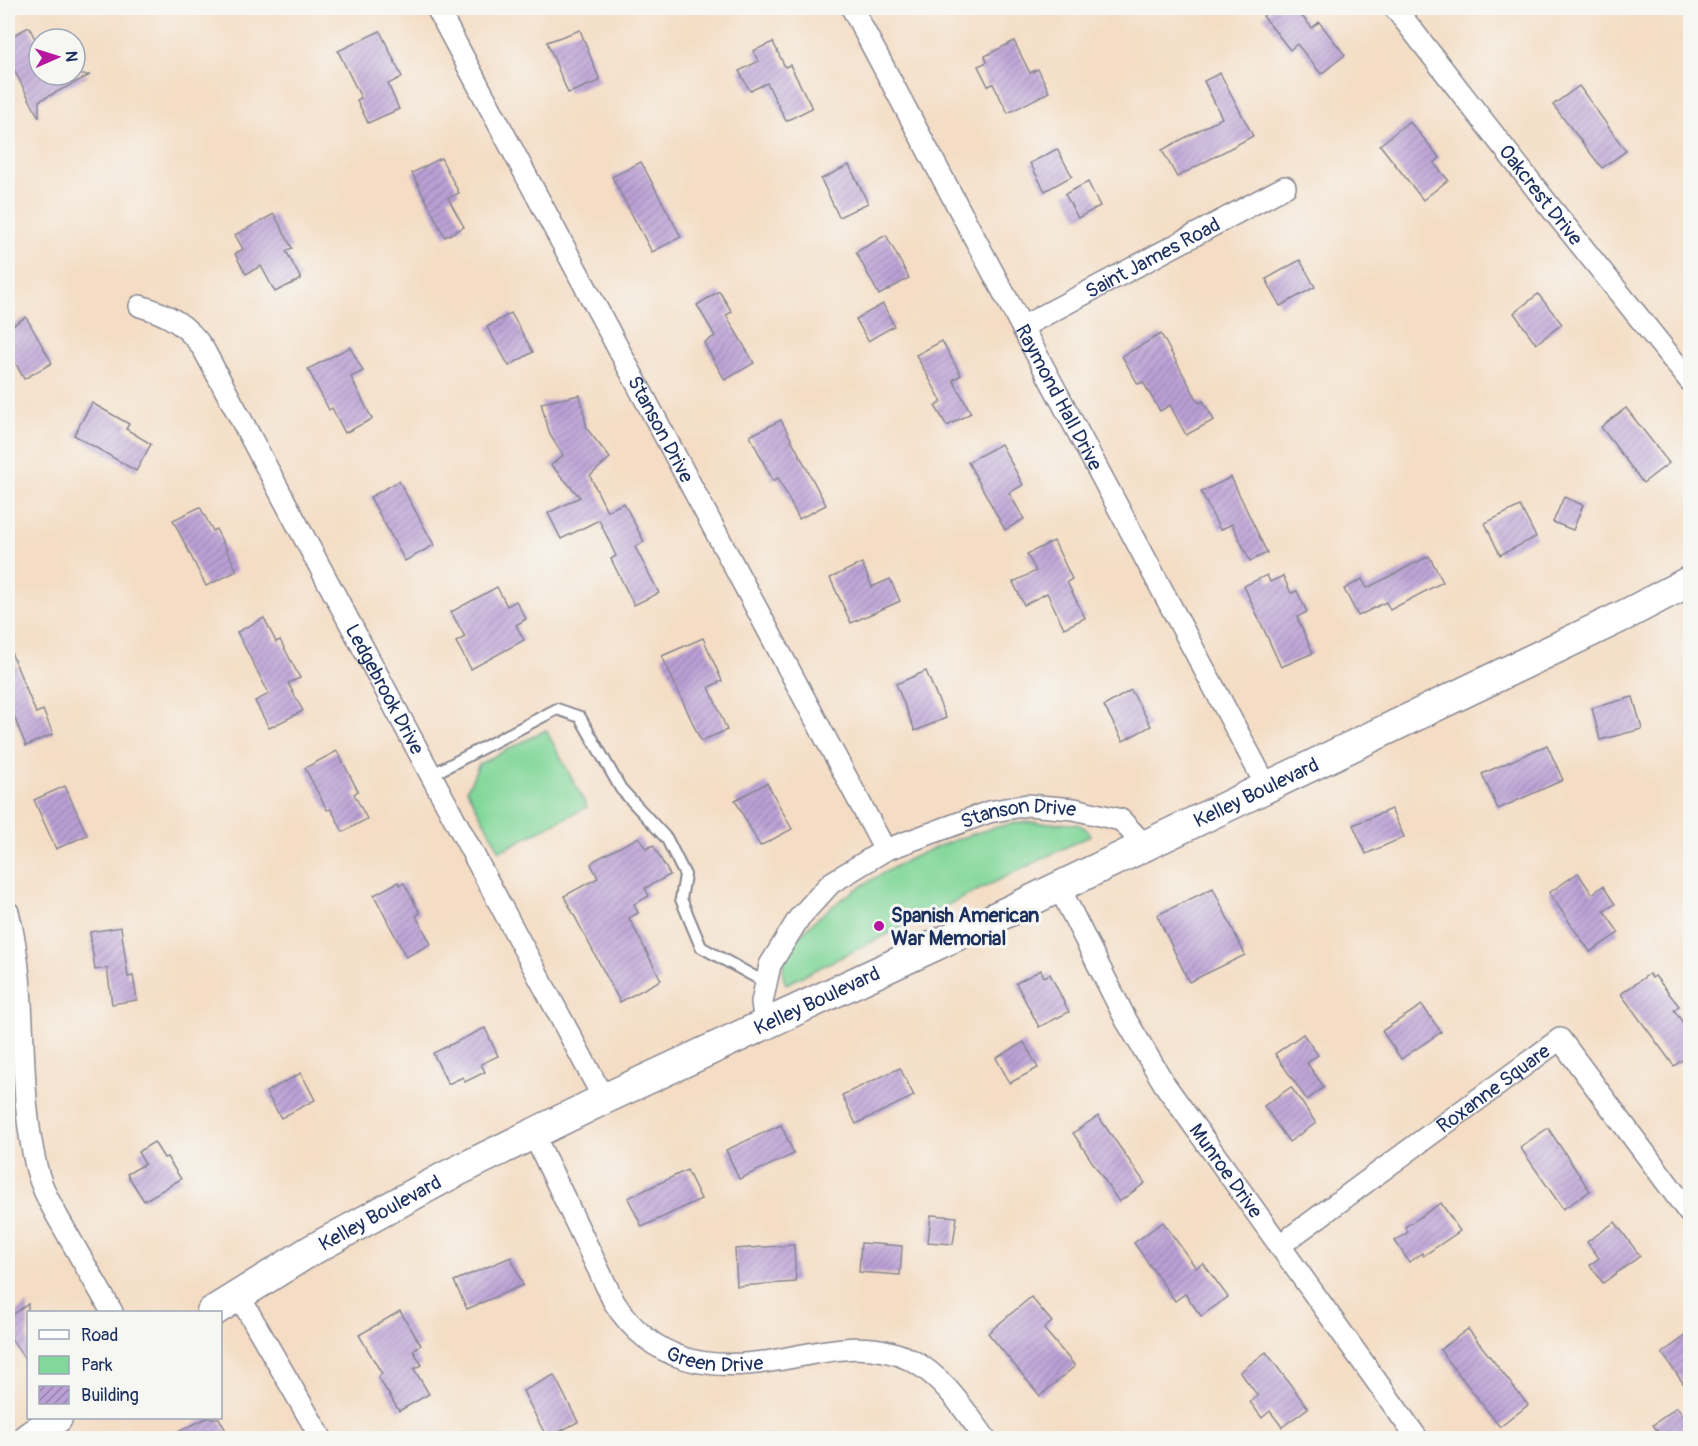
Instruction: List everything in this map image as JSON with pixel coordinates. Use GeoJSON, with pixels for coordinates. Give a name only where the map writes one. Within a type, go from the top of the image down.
{"type":"FeatureCollection","features":[{"type":"Feature","properties":{"kind":"main road","name":"Kelley Boulevard"},"geometry":{"type":"LineString","coordinates":[[214,1311],[310,1251],[436,1182],[604,1099],[765,1026],[1145,846],[1627,614],[1690,581]]}},
{"type":"Feature","properties":{"kind":"main road"},"geometry":{"type":"LineString","coordinates":[[28,1438],[56,1419]]}},
{"type":"Feature","properties":{"kind":"street","name":"Stanson Drive"},"geometry":{"type":"LineString","coordinates":[[437,8],[885,850]]}},
{"type":"Feature","properties":{"kind":"street","name":"Raymond Hall Drive"},"geometry":{"type":"LineString","coordinates":[[852,8],[1267,787]]}},
{"type":"Feature","properties":{"kind":"street","name":"Oakcrest Drive"},"geometry":{"type":"LineString","coordinates":[[1395,8],[1690,381]]}},
{"type":"Feature","properties":{"kind":"street","name":"Saint James Road"},"geometry":{"type":"LineString","coordinates":[[1022,327],[1285,187]]}},
{"type":"Feature","properties":{"kind":"street","name":"Ledgebrook Drive"},"geometry":{"type":"LineString","coordinates":[[140,306],[155,310],[183,324],[204,350],[604,1099]]}},
{"type":"Feature","properties":{"kind":"street","name":"Stanson Drive"},"geometry":{"type":"LineString","coordinates":[[765,1026],[762,1002],[770,965],[799,918],[831,883],[885,850],[988,812],[1027,805],[1074,809],[1121,820],[1145,846]]}},
{"type":"Feature","properties":{"kind":"street","name":"Munroe Drive"},"geometry":{"type":"LineString","coordinates":[[1059,887],[1126,1020],[1165,1085],[1417,1438]]}},
{"type":"Feature","properties":{"kind":"street"},"geometry":{"type":"LineString","coordinates":[[8,912],[16,944],[20,977],[27,1106],[36,1168],[48,1201],[111,1311]]}},
{"type":"Feature","properties":{"kind":"street","name":"Roxanne Square"},"geometry":{"type":"LineString","coordinates":[[1279,1246],[1560,1039],[1690,1214]]}},
{"type":"Feature","properties":{"kind":"street","name":"Green Drive"},"geometry":{"type":"LineString","coordinates":[[534,1135],[614,1302],[624,1318],[638,1333],[657,1346],[679,1357],[703,1363],[727,1364],[774,1360],[850,1347],[891,1352],[913,1361],[942,1384],[986,1438]]}},
{"type":"Feature","properties":{"kind":"street"},"geometry":{"type":"LineString","coordinates":[[239,1296],[321,1438]]}},
{"type":"Feature","properties":{"kind":"lane"},"geometry":{"type":"LineString","coordinates":[[430,775],[557,709],[580,717],[621,789],[667,839],[685,875],[681,899],[701,947],[766,983]]}},
{"type":"Feature","properties":{"kind":"green space"},"geometry":{"type":"Polygon","coordinates":[[[546,730],[587,807],[500,851],[467,790],[479,764],[546,730]]]}},
{"type":"Feature","properties":{"kind":"green space"},"geometry":{"type":"Polygon","coordinates":[[[1020,822],[1077,824],[1091,835],[786,984],[783,965],[793,945],[834,905],[887,871],[927,851],[973,834],[1020,822]]]}},
{"type":"Feature","properties":{"kind":"building"},"geometry":{"type":"Polygon","coordinates":[[[1273,8],[1295,8],[1312,28],[1319,22],[1345,55],[1321,74],[1297,44],[1290,50],[1263,16],[1273,8]]]}},
{"type":"Feature","properties":{"kind":"building"},"geometry":{"type":"Polygon","coordinates":[[[27,28],[27,87],[66,87],[39,101],[39,118],[8,58],[8,38],[27,28]]]}},
{"type":"Feature","properties":{"kind":"building"},"geometry":{"type":"Polygon","coordinates":[[[580,30],[600,81],[568,93],[547,42],[580,30]]]}},
{"type":"Feature","properties":{"kind":"building"},"geometry":{"type":"Polygon","coordinates":[[[380,31],[402,77],[388,84],[399,109],[368,123],[357,100],[361,98],[338,51],[380,31]]]}},
{"type":"Feature","properties":{"kind":"building"},"geometry":{"type":"Polygon","coordinates":[[[1014,41],[1030,73],[1038,69],[1049,92],[1008,113],[993,84],[988,86],[978,66],[987,62],[985,56],[1014,41]]]}},
{"type":"Feature","properties":{"kind":"building"},"geometry":{"type":"Polygon","coordinates":[[[773,42],[785,67],[790,65],[812,108],[786,121],[767,83],[750,91],[739,71],[759,61],[753,51],[773,42]]]}},
{"type":"Feature","properties":{"kind":"building"},"geometry":{"type":"Polygon","coordinates":[[[1220,73],[1253,136],[1177,177],[1162,150],[1222,118],[1204,81],[1220,73]]]}},
{"type":"Feature","properties":{"kind":"building"},"geometry":{"type":"Polygon","coordinates":[[[1579,86],[1626,151],[1602,168],[1553,105],[1579,86]]]}},
{"type":"Feature","properties":{"kind":"building"},"geometry":{"type":"Polygon","coordinates":[[[1409,121],[1440,158],[1434,163],[1448,180],[1423,200],[1380,145],[1409,121]]]}},
{"type":"Feature","properties":{"kind":"building"},"geometry":{"type":"Polygon","coordinates":[[[1057,149],[1072,176],[1045,191],[1030,163],[1057,149]]]}},
{"type":"Feature","properties":{"kind":"building"},"geometry":{"type":"Polygon","coordinates":[[[441,158],[459,193],[448,198],[464,227],[445,237],[412,173],[441,158]]]}},
{"type":"Feature","properties":{"kind":"building"},"geometry":{"type":"Polygon","coordinates":[[[641,162],[681,237],[652,252],[612,177],[641,162]]]}},
{"type":"Feature","properties":{"kind":"building"},"geometry":{"type":"Polygon","coordinates":[[[849,165],[868,203],[839,217],[821,179],[849,165]]]}},
{"type":"Feature","properties":{"kind":"building"},"geometry":{"type":"Polygon","coordinates":[[[1088,182],[1100,206],[1078,218],[1065,194],[1088,182]]]}},
{"type":"Feature","properties":{"kind":"building"},"geometry":{"type":"Polygon","coordinates":[[[274,214],[292,248],[286,251],[301,279],[275,292],[261,266],[246,274],[235,254],[243,249],[235,235],[274,214]]]}},
{"type":"Feature","properties":{"kind":"building"},"geometry":{"type":"Polygon","coordinates":[[[886,235],[909,278],[879,295],[856,252],[886,235]]]}},
{"type":"Feature","properties":{"kind":"building"},"geometry":{"type":"Polygon","coordinates":[[[1300,260],[1315,287],[1280,306],[1266,279],[1300,260]]]}},
{"type":"Feature","properties":{"kind":"building"},"geometry":{"type":"Polygon","coordinates":[[[719,291],[732,312],[726,315],[754,363],[725,380],[704,343],[715,336],[697,305],[719,291]]]}},
{"type":"Feature","properties":{"kind":"building"},"geometry":{"type":"Polygon","coordinates":[[[1538,294],[1562,324],[1536,344],[1514,313],[1538,294]]]}},
{"type":"Feature","properties":{"kind":"building"},"geometry":{"type":"Polygon","coordinates":[[[883,304],[894,326],[868,341],[856,319],[883,304]]]}},
{"type":"Feature","properties":{"kind":"building"},"geometry":{"type":"Polygon","coordinates":[[[511,313],[533,352],[509,366],[487,327],[511,313]]]}},
{"type":"Feature","properties":{"kind":"building"},"geometry":{"type":"Polygon","coordinates":[[[26,317],[52,363],[24,379],[8,349],[8,328],[26,317]]]}},
{"type":"Feature","properties":{"kind":"building"},"geometry":{"type":"Polygon","coordinates":[[[1161,334],[1199,403],[1203,401],[1214,420],[1186,435],[1170,405],[1160,411],[1143,382],[1138,384],[1122,356],[1161,334]]]}},
{"type":"Feature","properties":{"kind":"building"},"geometry":{"type":"Polygon","coordinates":[[[942,341],[961,375],[953,380],[971,413],[947,426],[935,406],[942,402],[916,355],[942,341]]]}},
{"type":"Feature","properties":{"kind":"building"},"geometry":{"type":"Polygon","coordinates":[[[350,347],[363,371],[351,377],[372,419],[345,433],[332,408],[329,410],[308,369],[350,347]]]}},
{"type":"Feature","properties":{"kind":"building"},"geometry":{"type":"Polygon","coordinates":[[[580,395],[587,429],[610,458],[590,476],[607,511],[624,503],[644,542],[635,547],[659,593],[634,605],[611,559],[616,556],[599,520],[561,539],[548,513],[580,497],[551,465],[563,455],[550,435],[541,403],[580,395]]]}},
{"type":"Feature","properties":{"kind":"building"},"geometry":{"type":"Polygon","coordinates":[[[92,403],[129,424],[126,429],[151,444],[136,471],[74,435],[92,403]]]}},
{"type":"Feature","properties":{"kind":"building"},"geometry":{"type":"Polygon","coordinates":[[[1626,408],[1669,463],[1643,483],[1601,427],[1626,408]]]}},
{"type":"Feature","properties":{"kind":"building"},"geometry":{"type":"Polygon","coordinates":[[[781,420],[826,505],[799,519],[778,478],[773,481],[750,436],[781,420]]]}},
{"type":"Feature","properties":{"kind":"building"},"geometry":{"type":"Polygon","coordinates":[[[1001,444],[1023,485],[1009,493],[1024,519],[1005,530],[968,462],[1001,444]]]}},
{"type":"Feature","properties":{"kind":"building"},"geometry":{"type":"Polygon","coordinates":[[[1231,477],[1267,553],[1250,561],[1232,524],[1220,530],[1201,492],[1231,477]]]}},
{"type":"Feature","properties":{"kind":"building"},"geometry":{"type":"Polygon","coordinates":[[[399,481],[434,545],[405,561],[370,497],[399,481]]]}},
{"type":"Feature","properties":{"kind":"building"},"geometry":{"type":"Polygon","coordinates":[[[1564,497],[1583,505],[1573,530],[1553,522],[1564,497]]]}},
{"type":"Feature","properties":{"kind":"building"},"geometry":{"type":"Polygon","coordinates":[[[1520,506],[1536,537],[1500,555],[1485,523],[1520,506]]]}},
{"type":"Feature","properties":{"kind":"building"},"geometry":{"type":"Polygon","coordinates":[[[200,507],[213,531],[216,529],[237,571],[206,586],[173,520],[200,507]]]}},
{"type":"Feature","properties":{"kind":"building"},"geometry":{"type":"Polygon","coordinates":[[[1054,541],[1072,579],[1067,582],[1085,618],[1064,628],[1047,593],[1024,605],[1013,582],[1036,571],[1027,554],[1054,541]]]}},
{"type":"Feature","properties":{"kind":"building"},"geometry":{"type":"Polygon","coordinates":[[[1429,556],[1443,582],[1390,610],[1386,602],[1358,616],[1344,589],[1362,579],[1367,588],[1429,556]]]}},
{"type":"Feature","properties":{"kind":"building"},"geometry":{"type":"Polygon","coordinates":[[[862,563],[872,587],[890,579],[900,601],[851,623],[830,578],[862,563]]]}},
{"type":"Feature","properties":{"kind":"building"},"geometry":{"type":"Polygon","coordinates":[[[1267,575],[1270,582],[1283,576],[1291,593],[1297,591],[1307,612],[1297,617],[1313,653],[1281,667],[1244,586],[1267,575]]]}},
{"type":"Feature","properties":{"kind":"building"},"geometry":{"type":"Polygon","coordinates":[[[497,587],[507,606],[516,601],[526,619],[516,625],[524,640],[471,669],[456,642],[465,637],[451,612],[497,587]]]}},
{"type":"Feature","properties":{"kind":"building"},"geometry":{"type":"Polygon","coordinates":[[[264,618],[276,642],[280,640],[300,678],[288,683],[303,711],[269,728],[255,701],[269,694],[237,632],[264,618]]]}},
{"type":"Feature","properties":{"kind":"building"},"geometry":{"type":"Polygon","coordinates":[[[703,638],[722,681],[709,687],[727,730],[701,741],[662,656],[703,638]]]}},
{"type":"Feature","properties":{"kind":"building"},"geometry":{"type":"Polygon","coordinates":[[[8,645],[36,713],[43,710],[53,734],[26,746],[8,702],[8,645]]]}},
{"type":"Feature","properties":{"kind":"building"},"geometry":{"type":"Polygon","coordinates":[[[926,671],[946,718],[915,731],[896,684],[926,671]]]}},
{"type":"Feature","properties":{"kind":"building"},"geometry":{"type":"Polygon","coordinates":[[[1131,690],[1151,726],[1123,741],[1104,706],[1131,690]]]}},
{"type":"Feature","properties":{"kind":"building"},"geometry":{"type":"Polygon","coordinates":[[[1633,697],[1642,729],[1600,740],[1592,708],[1633,697]]]}},
{"type":"Feature","properties":{"kind":"building"},"geometry":{"type":"Polygon","coordinates":[[[1547,745],[1563,780],[1498,809],[1482,774],[1547,745]]]}},
{"type":"Feature","properties":{"kind":"building"},"geometry":{"type":"Polygon","coordinates":[[[337,751],[358,791],[354,794],[367,819],[343,832],[331,809],[327,810],[305,768],[337,751]]]}},
{"type":"Feature","properties":{"kind":"building"},"geometry":{"type":"Polygon","coordinates":[[[767,783],[792,829],[760,846],[735,800],[767,783]]]}},
{"type":"Feature","properties":{"kind":"building"},"geometry":{"type":"Polygon","coordinates":[[[65,786],[87,835],[56,849],[34,800],[65,786]]]}},
{"type":"Feature","properties":{"kind":"building"},"geometry":{"type":"Polygon","coordinates":[[[1391,809],[1404,837],[1366,854],[1353,825],[1391,809]]]}},
{"type":"Feature","properties":{"kind":"building"},"geometry":{"type":"Polygon","coordinates":[[[639,837],[646,849],[653,845],[670,875],[645,888],[649,896],[634,904],[638,913],[629,918],[661,980],[620,1002],[564,896],[598,878],[591,864],[595,860],[639,837]]]}},
{"type":"Feature","properties":{"kind":"building"},"geometry":{"type":"Polygon","coordinates":[[[1578,873],[1592,894],[1603,886],[1615,904],[1604,911],[1619,933],[1590,952],[1549,893],[1578,873]]]}},
{"type":"Feature","properties":{"kind":"building"},"geometry":{"type":"Polygon","coordinates":[[[398,882],[400,885],[404,883],[420,913],[416,916],[431,944],[406,957],[374,895],[398,882]]]}},
{"type":"Feature","properties":{"kind":"building"},"geometry":{"type":"Polygon","coordinates":[[[1213,888],[1245,955],[1189,982],[1157,915],[1213,888]]]}},
{"type":"Feature","properties":{"kind":"building"},"geometry":{"type":"Polygon","coordinates":[[[121,927],[128,977],[133,976],[137,1000],[112,1004],[107,968],[95,970],[90,932],[121,927]]]}},
{"type":"Feature","properties":{"kind":"building"},"geometry":{"type":"Polygon","coordinates":[[[1041,970],[1044,977],[1050,974],[1069,1012],[1039,1027],[1016,983],[1041,970]]]}},
{"type":"Feature","properties":{"kind":"building"},"geometry":{"type":"Polygon","coordinates":[[[1649,974],[1652,978],[1655,976],[1679,1006],[1674,1010],[1690,1033],[1690,1054],[1674,1066],[1621,994],[1649,974]]]}},
{"type":"Feature","properties":{"kind":"building"},"geometry":{"type":"Polygon","coordinates":[[[1422,1005],[1441,1032],[1401,1059],[1382,1031],[1422,1005]]]}},
{"type":"Feature","properties":{"kind":"building"},"geometry":{"type":"Polygon","coordinates":[[[485,1028],[498,1056],[481,1064],[485,1072],[465,1082],[463,1077],[448,1084],[433,1053],[485,1028]]]}},
{"type":"Feature","properties":{"kind":"building"},"geometry":{"type":"Polygon","coordinates":[[[1303,1034],[1318,1055],[1307,1063],[1324,1087],[1307,1100],[1275,1054],[1303,1034]]]}},
{"type":"Feature","properties":{"kind":"building"},"geometry":{"type":"Polygon","coordinates":[[[1024,1042],[1038,1068],[1010,1083],[996,1058],[1024,1042]]]}},
{"type":"Feature","properties":{"kind":"building"},"geometry":{"type":"Polygon","coordinates":[[[900,1068],[914,1096],[856,1124],[842,1095],[900,1068]]]}},
{"type":"Feature","properties":{"kind":"building"},"geometry":{"type":"Polygon","coordinates":[[[301,1073],[315,1100],[281,1118],[266,1092],[301,1073]]]}},
{"type":"Feature","properties":{"kind":"building"},"geometry":{"type":"Polygon","coordinates":[[[1291,1087],[1316,1123],[1289,1142],[1264,1106],[1291,1087]]]}},
{"type":"Feature","properties":{"kind":"building"},"geometry":{"type":"Polygon","coordinates":[[[1098,1116],[1145,1183],[1119,1202],[1073,1133],[1098,1116]]]}},
{"type":"Feature","properties":{"kind":"building"},"geometry":{"type":"Polygon","coordinates":[[[781,1125],[794,1154],[739,1179],[726,1150],[781,1125]]]}},
{"type":"Feature","properties":{"kind":"building"},"geometry":{"type":"Polygon","coordinates":[[[1548,1128],[1590,1191],[1563,1209],[1520,1147],[1548,1128]]]}},
{"type":"Feature","properties":{"kind":"building"},"geometry":{"type":"Polygon","coordinates":[[[154,1142],[181,1179],[144,1201],[127,1174],[145,1164],[138,1152],[154,1142]]]}},
{"type":"Feature","properties":{"kind":"building"},"geometry":{"type":"Polygon","coordinates":[[[687,1170],[701,1199],[642,1227],[628,1198],[687,1170]]]}},
{"type":"Feature","properties":{"kind":"building"},"geometry":{"type":"Polygon","coordinates":[[[1441,1203],[1460,1231],[1423,1256],[1422,1253],[1409,1262],[1395,1241],[1408,1232],[1405,1227],[1441,1203]]]}},
{"type":"Feature","properties":{"kind":"building"},"geometry":{"type":"Polygon","coordinates":[[[931,1215],[957,1217],[953,1244],[928,1242],[931,1215]]]}},
{"type":"Feature","properties":{"kind":"building"},"geometry":{"type":"Polygon","coordinates":[[[1163,1222],[1196,1268],[1203,1263],[1228,1297],[1201,1316],[1185,1294],[1175,1301],[1134,1243],[1163,1222]]]}},
{"type":"Feature","properties":{"kind":"building"},"geometry":{"type":"Polygon","coordinates":[[[1615,1222],[1640,1256],[1603,1283],[1590,1265],[1599,1258],[1587,1242],[1615,1222]]]}},
{"type":"Feature","properties":{"kind":"building"},"geometry":{"type":"Polygon","coordinates":[[[861,1243],[902,1246],[900,1275],[859,1272],[861,1243]]]}},
{"type":"Feature","properties":{"kind":"building"},"geometry":{"type":"Polygon","coordinates":[[[794,1245],[796,1282],[737,1286],[735,1249],[794,1245]]]}},
{"type":"Feature","properties":{"kind":"building"},"geometry":{"type":"Polygon","coordinates":[[[511,1257],[523,1285],[467,1309],[454,1281],[511,1257]]]}},
{"type":"Feature","properties":{"kind":"building"},"geometry":{"type":"Polygon","coordinates":[[[1031,1297],[1052,1322],[1044,1329],[1075,1366],[1040,1396],[988,1333],[1031,1297]]]}},
{"type":"Feature","properties":{"kind":"building"},"geometry":{"type":"Polygon","coordinates":[[[28,1304],[27,1362],[8,1334],[8,1318],[28,1304]]]}},
{"type":"Feature","properties":{"kind":"building"},"geometry":{"type":"Polygon","coordinates":[[[400,1311],[421,1345],[413,1350],[422,1365],[414,1369],[429,1394],[399,1411],[378,1377],[382,1374],[359,1335],[400,1311]]]}},
{"type":"Feature","properties":{"kind":"building"},"geometry":{"type":"Polygon","coordinates":[[[1468,1329],[1528,1405],[1500,1427],[1440,1350],[1468,1329]]]}},
{"type":"Feature","properties":{"kind":"building"},"geometry":{"type":"Polygon","coordinates":[[[1690,1333],[1690,1393],[1662,1353],[1690,1333]]]}},
{"type":"Feature","properties":{"kind":"building"},"geometry":{"type":"Polygon","coordinates":[[[1266,1352],[1308,1408],[1282,1427],[1270,1411],[1262,1418],[1250,1402],[1258,1396],[1240,1372],[1266,1352]]]}},
{"type":"Feature","properties":{"kind":"building"},"geometry":{"type":"Polygon","coordinates":[[[554,1375],[578,1422],[547,1438],[523,1391],[554,1375]]]}},
{"type":"Feature","properties":{"kind":"building"},"geometry":{"type":"Polygon","coordinates":[[[1677,1407],[1690,1424],[1690,1431],[1681,1438],[1663,1438],[1653,1425],[1677,1407]]]}},
{"type":"Feature","properties":{"kind":"building"},"geometry":{"type":"Polygon","coordinates":[[[205,1419],[220,1419],[230,1438],[165,1438],[205,1419]]]}},
{"type":"Feature","properties":{"kind":"place","name":"Spanish American War Memorial"},"geometry":{"type":"Point","coordinates":[879,926]}}]}
